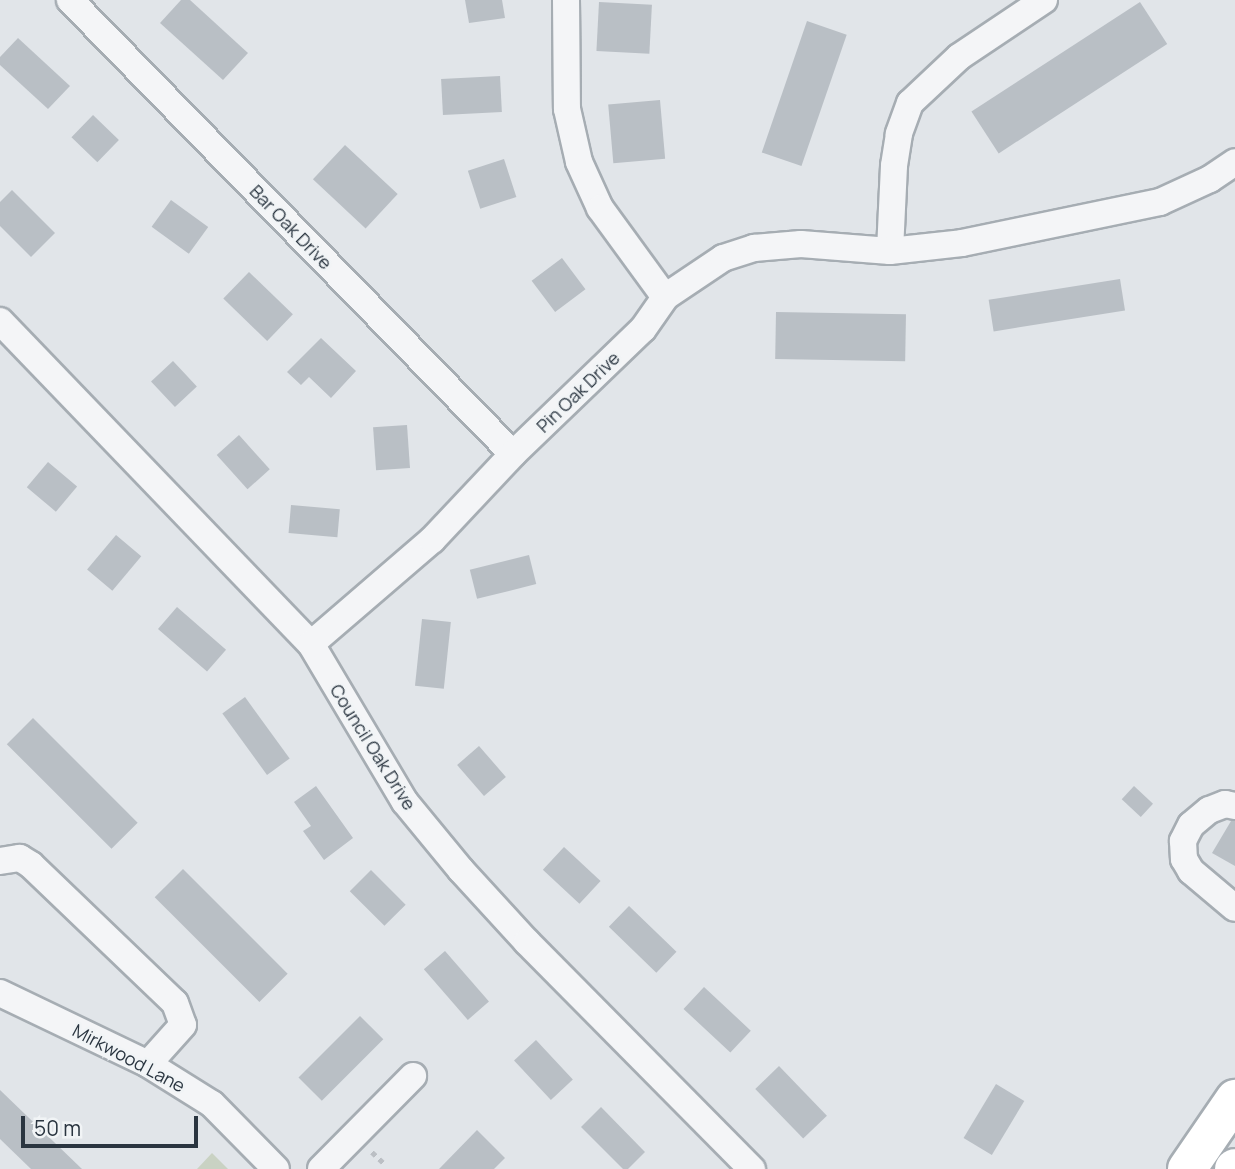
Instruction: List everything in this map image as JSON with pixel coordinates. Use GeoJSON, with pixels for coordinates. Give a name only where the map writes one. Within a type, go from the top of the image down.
{"type":"FeatureCollection","features":[{"type":"Feature","properties":{"kind":"highway"},"geometry":{"type":"LineString","coordinates":[[1187,1169],[1231,1109]]}},
{"type":"Feature","properties":{"kind":"street","name":"Bar Oak Drive"},"geometry":{"type":"LineString","coordinates":[[70,0],[513,454]]}},
{"type":"Feature","properties":{"kind":"street"},"geometry":{"type":"LineString","coordinates":[[566,0],[566,109],[579,162],[600,208],[666,297]]}},
{"type":"Feature","properties":{"kind":"street"},"geometry":{"type":"LineString","coordinates":[[890,251],[894,166],[899,134],[910,103],[959,57],[1044,0]]}},
{"type":"Feature","properties":{"kind":"street","name":"Pin Oak Drive"},"geometry":{"type":"LineString","coordinates":[[311,644],[432,540],[513,454],[643,329],[666,297],[723,258],[754,248],[801,244],[890,251],[962,243],[1160,202],[1210,179],[1235,162]]}},
{"type":"Feature","properties":{"kind":"street","name":"Council Oak Drive"},"geometry":{"type":"LineString","coordinates":[[0,321],[311,644],[405,802],[461,870],[527,942],[752,1169]]}},
{"type":"Feature","properties":{"kind":"street"},"geometry":{"type":"LineString","coordinates":[[1235,806],[1225,804],[1209,810],[1191,825],[1183,841],[1184,859],[1191,871],[1235,908]]}},
{"type":"Feature","properties":{"kind":"street"},"geometry":{"type":"LineString","coordinates":[[1,861],[20,858],[31,865],[175,1003],[183,1025],[148,1064]]}},
{"type":"Feature","properties":{"kind":"street","name":"Mirkwood Lane"},"geometry":{"type":"LineString","coordinates":[[0,993],[148,1064],[212,1104],[233,1122],[276,1169]]}},
{"type":"Feature","properties":{"kind":"street"},"geometry":{"type":"LineString","coordinates":[[321,1169],[413,1076]]}},
{"type":"Feature","properties":{"kind":"green space"},"geometry":{"type":"Polygon","coordinates":[[[212,1153],[228,1169],[197,1169],[212,1153]]]}},
{"type":"Feature","properties":{"kind":"building"},"geometry":{"type":"Polygon","coordinates":[[[181,0],[190,0],[248,53],[223,80],[160,23],[181,0]]]}},
{"type":"Feature","properties":{"kind":"building"},"geometry":{"type":"Polygon","coordinates":[[[465,0],[502,0],[505,18],[469,23],[465,0]]]}},
{"type":"Feature","properties":{"kind":"building"},"geometry":{"type":"Polygon","coordinates":[[[599,2],[652,5],[649,54],[596,51],[599,2]]]}},
{"type":"Feature","properties":{"kind":"building"},"geometry":{"type":"Polygon","coordinates":[[[1140,2],[1167,44],[999,153],[971,111],[1140,2]]]}},
{"type":"Feature","properties":{"kind":"building"},"geometry":{"type":"Polygon","coordinates":[[[807,21],[847,35],[801,166],[762,152],[807,21]]]}},
{"type":"Feature","properties":{"kind":"building"},"geometry":{"type":"Polygon","coordinates":[[[18,38],[70,86],[48,109],[0,65],[0,57],[18,38]]]}},
{"type":"Feature","properties":{"kind":"building"},"geometry":{"type":"Polygon","coordinates":[[[500,76],[502,112],[443,115],[441,79],[500,76]]]}},
{"type":"Feature","properties":{"kind":"building"},"geometry":{"type":"Polygon","coordinates":[[[660,100],[665,159],[613,163],[608,105],[660,100]]]}},
{"type":"Feature","properties":{"kind":"building"},"geometry":{"type":"Polygon","coordinates":[[[93,115],[119,140],[97,162],[71,137],[93,115]]]}},
{"type":"Feature","properties":{"kind":"building"},"geometry":{"type":"Polygon","coordinates":[[[345,145],[398,194],[366,228],[313,179],[345,145]]]}},
{"type":"Feature","properties":{"kind":"building"},"geometry":{"type":"Polygon","coordinates":[[[504,159],[516,197],[480,209],[468,171],[504,159]]]}},
{"type":"Feature","properties":{"kind":"building"},"geometry":{"type":"Polygon","coordinates":[[[12,190],[55,233],[31,257],[0,226],[0,202],[12,190]]]}},
{"type":"Feature","properties":{"kind":"building"},"geometry":{"type":"Polygon","coordinates":[[[171,200],[208,227],[189,254],[152,227],[171,200]]]}},
{"type":"Feature","properties":{"kind":"building"},"geometry":{"type":"Polygon","coordinates":[[[562,258],[585,289],[555,312],[532,281],[562,258]]]}},
{"type":"Feature","properties":{"kind":"building"},"geometry":{"type":"Polygon","coordinates":[[[249,272],[293,314],[267,341],[223,299],[249,272]]]}},
{"type":"Feature","properties":{"kind":"building"},"geometry":{"type":"Polygon","coordinates":[[[1120,279],[1125,311],[994,331],[989,300],[1120,279]]]}},
{"type":"Feature","properties":{"kind":"building"},"geometry":{"type":"Polygon","coordinates":[[[776,312],[906,314],[905,361],[775,359],[776,312]]]}},
{"type":"Feature","properties":{"kind":"building"},"geometry":{"type":"Polygon","coordinates":[[[321,338],[356,371],[331,398],[309,377],[301,385],[287,372],[321,338]]]}},
{"type":"Feature","properties":{"kind":"building"},"geometry":{"type":"Polygon","coordinates":[[[173,361],[197,387],[175,407],[151,381],[173,361]]]}},
{"type":"Feature","properties":{"kind":"building"},"geometry":{"type":"Polygon","coordinates":[[[407,425],[410,468],[376,470],[373,427],[407,425]]]}},
{"type":"Feature","properties":{"kind":"building"},"geometry":{"type":"Polygon","coordinates":[[[239,435],[270,469],[247,489],[217,455],[239,435]]]}},
{"type":"Feature","properties":{"kind":"building"},"geometry":{"type":"Polygon","coordinates":[[[48,462],[77,486],[56,512],[27,487],[48,462]]]}},
{"type":"Feature","properties":{"kind":"building"},"geometry":{"type":"Polygon","coordinates":[[[291,505],[340,509],[337,537],[289,533],[291,505]]]}},
{"type":"Feature","properties":{"kind":"building"},"geometry":{"type":"Polygon","coordinates":[[[116,535],[141,556],[112,591],[87,569],[116,535]]]}},
{"type":"Feature","properties":{"kind":"building"},"geometry":{"type":"Polygon","coordinates":[[[529,555],[536,584],[477,599],[470,570],[529,555]]]}},
{"type":"Feature","properties":{"kind":"building"},"geometry":{"type":"Polygon","coordinates":[[[177,607],[226,650],[207,672],[158,629],[177,607]]]}},
{"type":"Feature","properties":{"kind":"building"},"geometry":{"type":"Polygon","coordinates":[[[422,619],[451,622],[444,689],[415,686],[422,619]]]}},
{"type":"Feature","properties":{"kind":"building"},"geometry":{"type":"Polygon","coordinates":[[[245,697],[290,758],[267,775],[222,713],[245,697]]]}},
{"type":"Feature","properties":{"kind":"building"},"geometry":{"type":"Polygon","coordinates":[[[33,718],[138,823],[111,849],[7,744],[33,718]]]}},
{"type":"Feature","properties":{"kind":"building"},"geometry":{"type":"Polygon","coordinates":[[[479,746],[506,777],[484,796],[457,765],[479,746]]]}},
{"type":"Feature","properties":{"kind":"building"},"geometry":{"type":"Polygon","coordinates":[[[316,786],[353,838],[324,860],[303,831],[311,826],[294,802],[316,786]]]}},
{"type":"Feature","properties":{"kind":"building"},"geometry":{"type":"Polygon","coordinates":[[[1134,786],[1153,804],[1141,817],[1122,799],[1134,786]]]}},
{"type":"Feature","properties":{"kind":"building"},"geometry":{"type":"Polygon","coordinates":[[[1231,821],[1235,821],[1235,866],[1212,853],[1231,821]]]}},
{"type":"Feature","properties":{"kind":"building"},"geometry":{"type":"Polygon","coordinates":[[[564,847],[601,881],[579,904],[543,870],[564,847]]]}},
{"type":"Feature","properties":{"kind":"building"},"geometry":{"type":"Polygon","coordinates":[[[183,869],[288,974],[259,1002],[155,897],[183,869]]]}},
{"type":"Feature","properties":{"kind":"building"},"geometry":{"type":"Polygon","coordinates":[[[371,870],[406,905],[384,926],[350,891],[371,870]]]}},
{"type":"Feature","properties":{"kind":"building"},"geometry":{"type":"Polygon","coordinates":[[[629,906],[676,952],[656,973],[609,927],[629,906]]]}},
{"type":"Feature","properties":{"kind":"building"},"geometry":{"type":"Polygon","coordinates":[[[445,951],[489,1002],[468,1020],[424,969],[445,951]]]}},
{"type":"Feature","properties":{"kind":"building"},"geometry":{"type":"Polygon","coordinates":[[[704,987],[751,1031],[730,1053],[684,1009],[704,987]]]}},
{"type":"Feature","properties":{"kind":"building"},"geometry":{"type":"Polygon","coordinates":[[[360,1016],[383,1039],[322,1101],[298,1078],[360,1016]]]}},
{"type":"Feature","properties":{"kind":"building"},"geometry":{"type":"Polygon","coordinates":[[[536,1040],[573,1079],[551,1100],[514,1060],[536,1040]]]}},
{"type":"Feature","properties":{"kind":"building"},"geometry":{"type":"Polygon","coordinates":[[[779,1066],[827,1116],[803,1139],[755,1089],[779,1066]]]}},
{"type":"Feature","properties":{"kind":"building"},"geometry":{"type":"Polygon","coordinates":[[[996,1084],[1024,1101],[992,1155],[964,1138],[996,1084]]]}},
{"type":"Feature","properties":{"kind":"building"},"geometry":{"type":"Polygon","coordinates":[[[0,1090],[82,1169],[31,1169],[0,1139],[0,1090]]]}},
{"type":"Feature","properties":{"kind":"building"},"geometry":{"type":"Polygon","coordinates":[[[601,1107],[645,1152],[628,1169],[623,1169],[581,1127],[601,1107]]]}},
{"type":"Feature","properties":{"kind":"building"},"geometry":{"type":"Polygon","coordinates":[[[477,1130],[505,1158],[494,1169],[439,1169],[477,1130]]]}}]}
